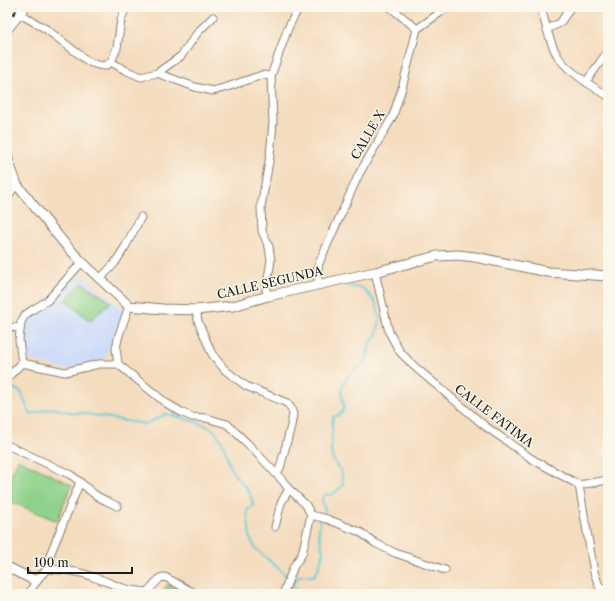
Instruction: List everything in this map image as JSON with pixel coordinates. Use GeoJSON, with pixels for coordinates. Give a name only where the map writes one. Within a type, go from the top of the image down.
{"type":"FeatureCollection","features":[{"type":"Feature","properties":{"kind":"main road"},"geometry":{"type":"LineString","coordinates":[[7,28],[21,10]]}},
{"type":"Feature","properties":{"kind":"street"},"geometry":{"type":"LineString","coordinates":[[21,10],[89,62],[105,66],[111,62],[117,48],[121,20],[126,7]]}},
{"type":"Feature","properties":{"kind":"street"},"geometry":{"type":"LineString","coordinates":[[268,296],[266,290],[271,260],[269,247],[262,231],[261,212],[270,156],[273,122],[271,76],[288,28],[299,7]]}},
{"type":"Feature","properties":{"kind":"street"},"geometry":{"type":"LineString","coordinates":[[390,7],[417,29],[448,7]]}},
{"type":"Feature","properties":{"kind":"street"},"geometry":{"type":"LineString","coordinates":[[541,7],[547,29],[559,60],[586,82],[608,96]]}},
{"type":"Feature","properties":{"kind":"street"},"geometry":{"type":"LineString","coordinates":[[547,29],[560,23],[571,7]]}},
{"type":"Feature","properties":{"kind":"street"},"geometry":{"type":"LineString","coordinates":[[111,62],[142,77],[157,74],[181,56],[198,32],[213,17]]}},
{"type":"Feature","properties":{"kind":"street","name":"CALLE X"},"geometry":{"type":"LineString","coordinates":[[319,284],[317,273],[319,263],[325,249],[359,174],[393,116],[402,88],[417,29]]}},
{"type":"Feature","properties":{"kind":"street"},"geometry":{"type":"LineString","coordinates":[[586,82],[608,51]]}},
{"type":"Feature","properties":{"kind":"street"},"geometry":{"type":"LineString","coordinates":[[157,74],[195,87],[213,91],[262,75],[271,76]]}},
{"type":"Feature","properties":{"kind":"street"},"geometry":{"type":"LineString","coordinates":[[7,156],[18,185],[64,243],[82,262],[130,306],[119,335],[116,348],[118,364]]}},
{"type":"Feature","properties":{"kind":"street"},"geometry":{"type":"LineString","coordinates":[[7,200],[14,188],[18,185]]}},
{"type":"Feature","properties":{"kind":"street"},"geometry":{"type":"LineString","coordinates":[[100,279],[115,263],[141,217]]}},
{"type":"Feature","properties":{"kind":"street","name":"CALLE SEGUNDA"},"geometry":{"type":"LineString","coordinates":[[130,306],[196,310],[234,306],[268,296],[437,256],[458,255],[548,272],[608,276]]}},
{"type":"Feature","properties":{"kind":"street"},"geometry":{"type":"LineString","coordinates":[[22,363],[19,340],[21,322],[25,315],[47,301],[82,262]]}},
{"type":"Feature","properties":{"kind":"street","name":"CALLE FATIMA"},"geometry":{"type":"LineString","coordinates":[[374,272],[389,332],[400,352],[415,367],[485,426],[532,459],[579,485]]}},
{"type":"Feature","properties":{"kind":"street"},"geometry":{"type":"LineString","coordinates":[[196,310],[198,321],[212,354],[225,370],[246,386],[287,403],[291,408],[293,414],[291,426],[280,468],[276,474]]}},
{"type":"Feature","properties":{"kind":"street"},"geometry":{"type":"LineString","coordinates":[[7,327],[20,328]]}},
{"type":"Feature","properties":{"kind":"street"},"geometry":{"type":"LineString","coordinates":[[22,363],[65,372],[99,364],[118,364],[166,402],[183,413],[192,417],[206,418],[227,424],[282,480],[289,490],[306,505],[311,515],[302,554],[294,566],[283,594]]}},
{"type":"Feature","properties":{"kind":"street"},"geometry":{"type":"LineString","coordinates":[[7,378],[22,363]]}},
{"type":"Feature","properties":{"kind":"street"},"geometry":{"type":"LineString","coordinates":[[7,445],[69,474],[96,495],[117,506]]}},
{"type":"Feature","properties":{"kind":"street"},"geometry":{"type":"LineString","coordinates":[[608,480],[579,485],[594,572],[599,586],[608,590]]}},
{"type":"Feature","properties":{"kind":"street"},"geometry":{"type":"LineString","coordinates":[[30,594],[36,581],[47,569],[50,555],[80,482]]}},
{"type":"Feature","properties":{"kind":"street"},"geometry":{"type":"LineString","coordinates":[[275,527],[282,503],[289,490]]}},
{"type":"Feature","properties":{"kind":"street"},"geometry":{"type":"LineString","coordinates":[[311,515],[360,532],[375,543],[394,553],[445,570]]}},
{"type":"Feature","properties":{"kind":"street"},"geometry":{"type":"LineString","coordinates":[[7,567],[36,581]]}},
{"type":"Feature","properties":{"kind":"street"},"geometry":{"type":"LineString","coordinates":[[47,569],[64,570],[92,576],[124,589],[148,593],[160,578],[165,577],[196,594]]}},
{"type":"Feature","properties":{"kind":"shaded area"},"geometry":{"type":"Polygon","coordinates":[[[80,273],[125,311],[104,359],[66,370],[32,360],[25,353],[24,325],[27,319],[33,314],[44,311],[80,273]]]}},
{"type":"Feature","properties":{"kind":"green space"},"geometry":{"type":"Polygon","coordinates":[[[82,283],[111,302],[90,321],[65,300],[82,283]]]}},
{"type":"Feature","properties":{"kind":"green space"},"geometry":{"type":"Polygon","coordinates":[[[18,459],[72,485],[57,521],[7,500],[7,486],[18,459]]]}},
{"type":"Feature","properties":{"kind":"green space"},"geometry":{"type":"Polygon","coordinates":[[[168,584],[182,593],[184,594],[161,594],[168,584]]]}},
{"type":"Feature","properties":{"kind":"waterway"},"geometry":{"type":"LineString","coordinates":[[293,583],[301,575],[314,576],[320,565],[323,552],[319,534],[320,519],[325,511],[322,499],[325,494],[332,495],[343,485],[341,470],[336,465],[331,451],[333,417],[341,414],[344,408],[342,387],[345,381],[350,374],[361,366],[367,359],[369,345],[378,330],[380,316],[375,302],[363,288],[348,286]]}},
{"type":"Feature","properties":{"kind":"waterway"},"geometry":{"type":"LineString","coordinates":[[11,387],[21,392],[31,414],[52,408],[73,413],[146,424],[166,414],[191,420],[210,428],[221,440],[225,447],[229,464],[233,472],[250,494],[253,506],[247,510],[250,538],[255,548],[288,577]]}},
{"type":"Feature","properties":{"kind":"waterway"},"geometry":{"type":"LineString","coordinates":[[291,580],[296,594]]}},
{"type":"Feature","properties":{"kind":"railway"},"geometry":{"type":"LineString","coordinates":[[7,22],[19,7]]}}]}
